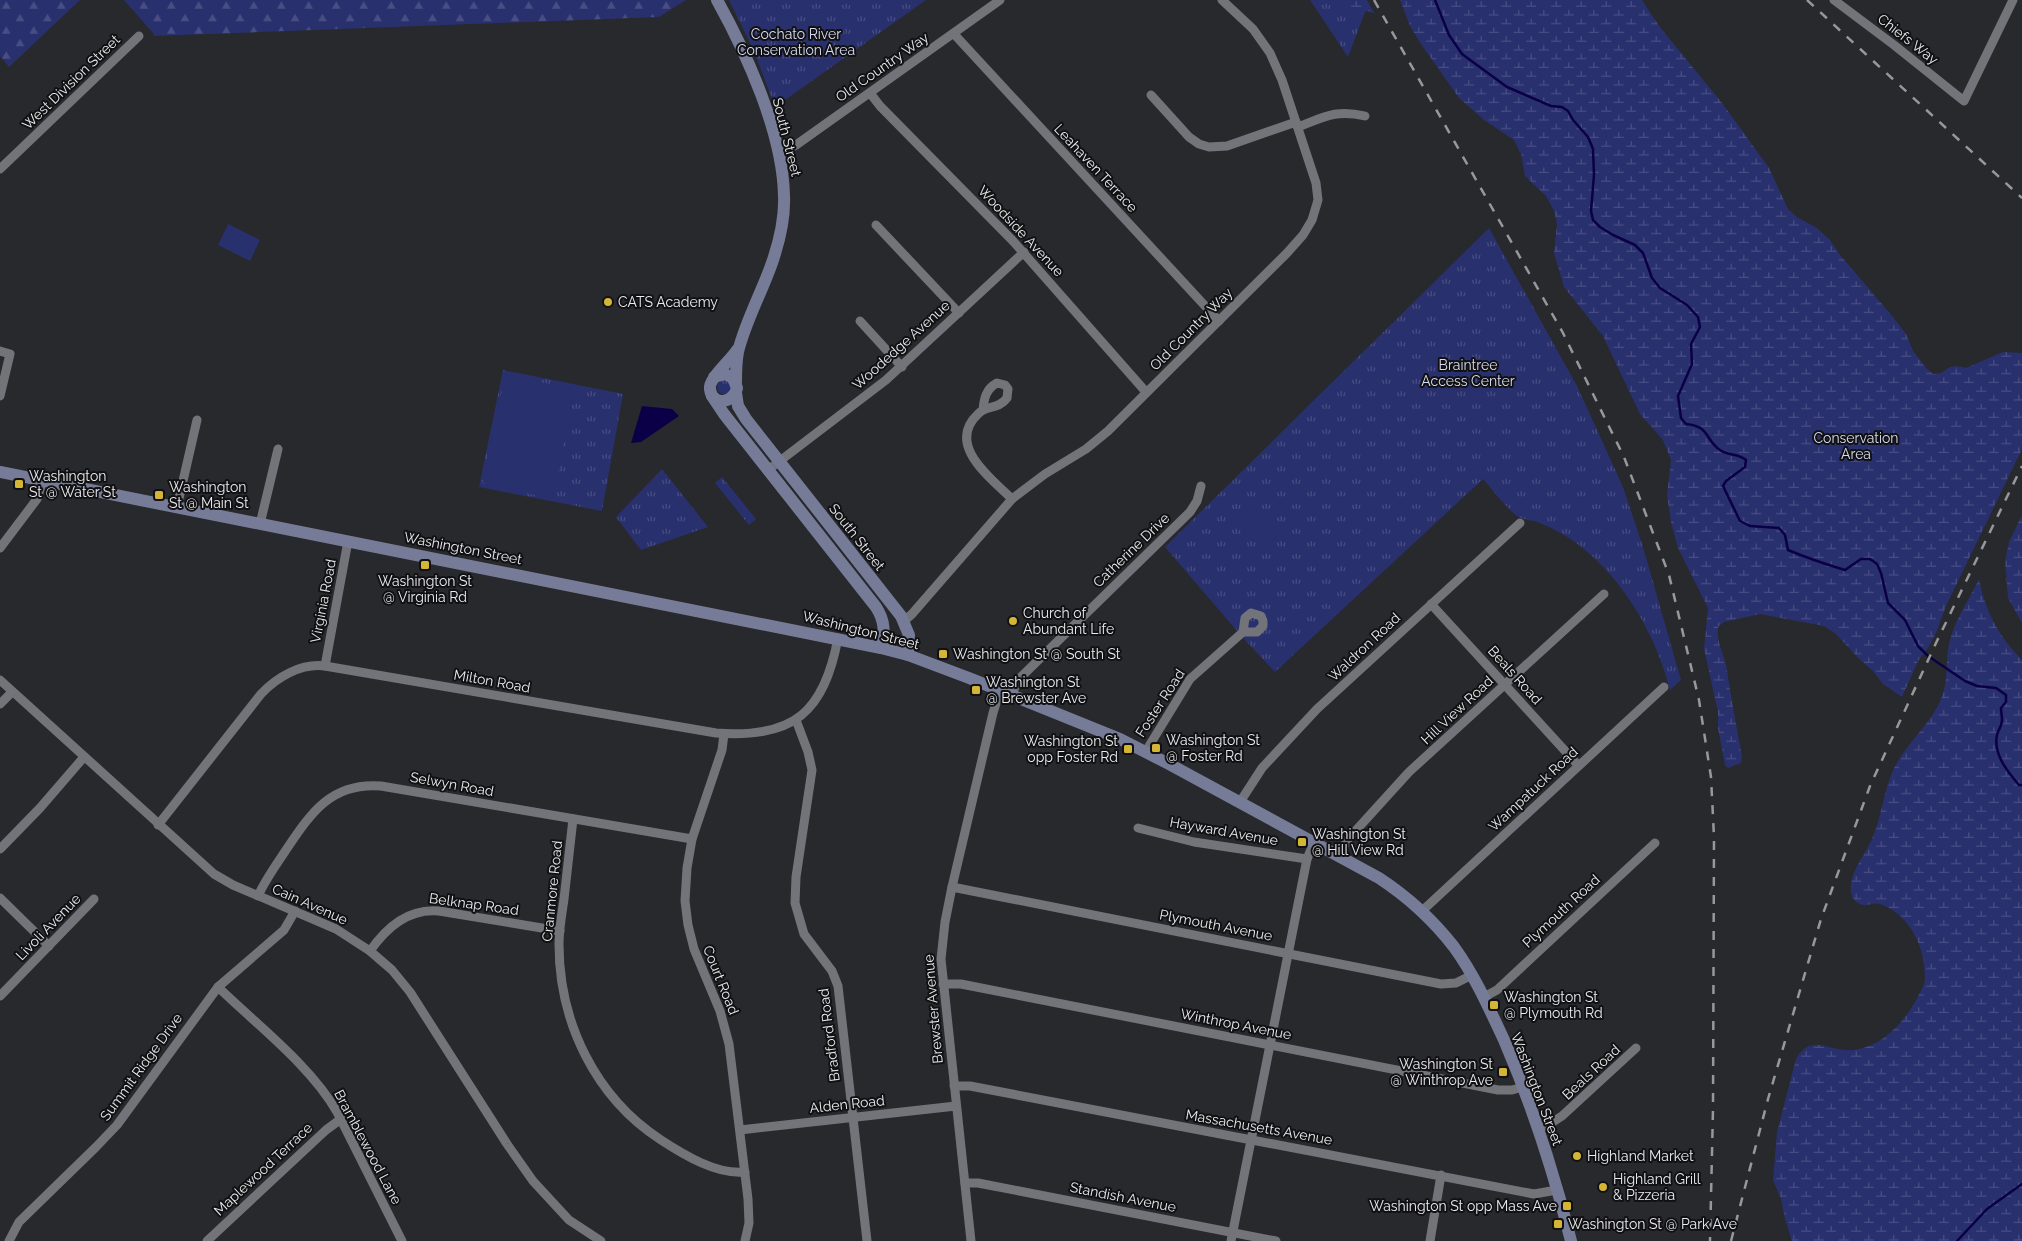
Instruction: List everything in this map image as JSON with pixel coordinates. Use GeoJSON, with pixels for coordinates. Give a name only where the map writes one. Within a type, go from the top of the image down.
{"type":"FeatureCollection","features":[{"type":"Feature","properties":{"kind":"main road","name":"South Street"},"geometry":{"type":"LineString","coordinates":[[717,0],[737,38],[767,113],[779,154],[784,198],[781,228],[768,275],[738,356],[736,388],[740,411],[904,621],[909,635],[908,655]]}},
{"type":"Feature","properties":{"kind":"main road","name":"South Street"},"geometry":{"type":"LineString","coordinates":[[714,377],[730,360],[741,344]]}},
{"type":"Feature","properties":{"kind":"main road"},"geometry":{"type":"LineString","coordinates":[[720,374],[727,374],[732,377],[736,388],[732,398],[725,401],[718,400],[712,396],[710,387],[714,377],[720,374]]}},
{"type":"Feature","properties":{"kind":"main road","name":"South Street"},"geometry":{"type":"LineString","coordinates":[[712,396],[720,409],[876,607],[882,616],[884,626],[881,648]]}},
{"type":"Feature","properties":{"kind":"main road","name":"Washington Street"},"geometry":{"type":"LineString","coordinates":[[0,472],[881,648],[908,655],[1006,692],[1146,751],[1338,855],[1389,885],[1422,911],[1445,936],[1472,975],[1484,997],[1523,1087],[1538,1129],[1571,1241]]}},
{"type":"Feature","properties":{"kind":"street","name":"Old Country Way"},"geometry":{"type":"LineString","coordinates":[[779,154],[796,145],[1000,0]]}},
{"type":"Feature","properties":{"kind":"street","name":"Old Country Way"},"geometry":{"type":"LineString","coordinates":[[904,621],[1012,499],[1044,474],[1093,444],[1287,253],[1307,230],[1318,200],[1316,183],[1279,73],[1266,47],[1248,24],[1222,0]]}},
{"type":"Feature","properties":{"kind":"street","name":"Chiefs Way"},"geometry":{"type":"LineString","coordinates":[[1834,0],[1964,101],[2013,0]]}},
{"type":"Feature","properties":{"kind":"street","name":"Leahaven Terrace"},"geometry":{"type":"LineString","coordinates":[[954,34],[1218,321]]}},
{"type":"Feature","properties":{"kind":"street","name":"West Division Street"},"geometry":{"type":"LineString","coordinates":[[0,169],[139,36]]}},
{"type":"Feature","properties":{"kind":"street","name":"Woodside Avenue"},"geometry":{"type":"LineString","coordinates":[[870,93],[880,106],[966,191],[1024,252],[1146,392]]}},
{"type":"Feature","properties":{"kind":"street"},"geometry":{"type":"LineString","coordinates":[[1151,95],[1189,137],[1199,144],[1209,147],[1227,146],[1338,113],[1348,112],[1364,116]]}},
{"type":"Feature","properties":{"kind":"street"},"geometry":{"type":"LineString","coordinates":[[876,225],[959,313]]}},
{"type":"Feature","properties":{"kind":"street","name":"Woodedge Avenue"},"geometry":{"type":"LineString","coordinates":[[768,470],[873,392],[1024,252]]}},
{"type":"Feature","properties":{"kind":"street"},"geometry":{"type":"LineString","coordinates":[[860,321],[902,367]]}},
{"type":"Feature","properties":{"kind":"street"},"geometry":{"type":"LineString","coordinates":[[0,351],[10,354],[0,396]]}},
{"type":"Feature","properties":{"kind":"street"},"geometry":{"type":"LineString","coordinates":[[983,410],[972,420],[969,428],[967,439],[970,451],[983,472],[1012,499]]}},
{"type":"Feature","properties":{"kind":"street"},"geometry":{"type":"LineString","coordinates":[[177,507],[197,420]]}},
{"type":"Feature","properties":{"kind":"street"},"geometry":{"type":"LineString","coordinates":[[260,524],[278,448]]}},
{"type":"Feature","properties":{"kind":"street"},"geometry":{"type":"LineString","coordinates":[[0,548],[37,500],[43,480]]}},
{"type":"Feature","properties":{"kind":"street","name":"Catherine Drive"},"geometry":{"type":"LineString","coordinates":[[1006,692],[1190,512],[1197,501],[1201,486]]}},
{"type":"Feature","properties":{"kind":"street","name":"Waldron Road"},"geometry":{"type":"LineString","coordinates":[[1240,802],[1262,768],[1299,728],[1348,680],[1520,523]]}},
{"type":"Feature","properties":{"kind":"street","name":"Virginia Road"},"geometry":{"type":"LineString","coordinates":[[325,666],[348,541]]}},
{"type":"Feature","properties":{"kind":"street","name":"Hill View Road"},"geometry":{"type":"LineString","coordinates":[[1338,855],[1349,838],[1403,779],[1504,684],[1604,594]]}},
{"type":"Feature","properties":{"kind":"street","name":"Beals Road"},"geometry":{"type":"LineString","coordinates":[[1431,604],[1578,765]]}},
{"type":"Feature","properties":{"kind":"street","name":"Foster Road"},"geometry":{"type":"LineString","coordinates":[[1146,751],[1190,679],[1243,632]]}},
{"type":"Feature","properties":{"kind":"street","name":"Milton Road"},"geometry":{"type":"LineString","coordinates":[[158,825],[266,689],[277,680],[296,670],[314,665],[724,734],[758,732],[796,720],[811,707],[822,689],[833,663],[838,638]]}},
{"type":"Feature","properties":{"kind":"street","name":"Cain Avenue"},"geometry":{"type":"LineString","coordinates":[[0,680],[214,874],[226,882],[336,929],[370,951],[392,970],[406,986],[507,1144],[533,1181],[569,1220],[601,1241]]}},
{"type":"Feature","properties":{"kind":"street","name":"Wampatuck Road"},"geometry":{"type":"LineString","coordinates":[[1422,911],[1664,687]]}},
{"type":"Feature","properties":{"kind":"street"},"geometry":{"type":"LineString","coordinates":[[0,704],[12,692]]}},
{"type":"Feature","properties":{"kind":"street","name":"Brewster Avenue"},"geometry":{"type":"LineString","coordinates":[[971,1241],[943,984],[942,949],[952,887],[993,713],[1006,692]]}},
{"type":"Feature","properties":{"kind":"street","name":"Bradford Road"},"geometry":{"type":"LineString","coordinates":[[796,720],[808,752],[812,770],[796,877],[795,903],[804,934],[832,971],[838,986],[867,1241]]}},
{"type":"Feature","properties":{"kind":"street","name":"Court Road"},"geometry":{"type":"LineString","coordinates":[[724,734],[722,750],[692,839],[685,884],[688,924],[696,956],[717,1003],[727,1036],[733,1066],[749,1215],[746,1241]]}},
{"type":"Feature","properties":{"kind":"street"},"geometry":{"type":"LineString","coordinates":[[0,849],[40,808],[84,757]]}},
{"type":"Feature","properties":{"kind":"street","name":"Selwyn Road"},"geometry":{"type":"LineString","coordinates":[[258,896],[266,881],[315,810],[334,795],[355,788],[381,786],[692,839]]}},
{"type":"Feature","properties":{"kind":"street","name":"Cranmore Road"},"geometry":{"type":"LineString","coordinates":[[573,820],[560,931],[560,971],[569,1018],[582,1051],[607,1090],[635,1120],[671,1147],[720,1169],[732,1172],[745,1172]]}},
{"type":"Feature","properties":{"kind":"street","name":"Hayward Avenue"},"geometry":{"type":"LineString","coordinates":[[1138,828],[1194,842],[1307,859]]}},
{"type":"Feature","properties":{"kind":"street"},"geometry":{"type":"LineString","coordinates":[[1232,1237],[1307,859],[1314,842]]}},
{"type":"Feature","properties":{"kind":"street","name":"Plymouth Road"},"geometry":{"type":"LineString","coordinates":[[1484,997],[1496,990],[1655,843]]}},
{"type":"Feature","properties":{"kind":"street","name":"Plymouth Avenue"},"geometry":{"type":"LineString","coordinates":[[952,887],[1441,984],[1456,983],[1472,975]]}},
{"type":"Feature","properties":{"kind":"street"},"geometry":{"type":"LineString","coordinates":[[0,898],[48,946]]}},
{"type":"Feature","properties":{"kind":"street","name":"Livoli Avenue"},"geometry":{"type":"LineString","coordinates":[[0,996],[94,899]]}},
{"type":"Feature","properties":{"kind":"street","name":"Summit Ridge Drive"},"geometry":{"type":"LineString","coordinates":[[9,1241],[23,1218],[117,1124],[218,987],[284,930],[295,911]]}},
{"type":"Feature","properties":{"kind":"street","name":"Belknap Road"},"geometry":{"type":"LineString","coordinates":[[370,951],[398,922],[410,914],[422,911],[438,911],[560,931]]}},
{"type":"Feature","properties":{"kind":"street","name":"Winthrop Avenue"},"geometry":{"type":"LineString","coordinates":[[943,984],[960,984],[1498,1090],[1512,1090],[1523,1087]]}},
{"type":"Feature","properties":{"kind":"street","name":"Bramblewood Lane"},"geometry":{"type":"LineString","coordinates":[[218,987],[309,1074],[327,1096],[341,1119],[402,1241]]}},
{"type":"Feature","properties":{"kind":"street","name":"Beals Road"},"geometry":{"type":"LineString","coordinates":[[1538,1129],[1562,1116],[1636,1048]]}},
{"type":"Feature","properties":{"kind":"street","name":"Massachusetts Avenue"},"geometry":{"type":"LineString","coordinates":[[954,1086],[970,1086],[1534,1194],[1557,1190]]}},
{"type":"Feature","properties":{"kind":"street","name":"Alden Road"},"geometry":{"type":"LineString","coordinates":[[740,1130],[956,1106]]}},
{"type":"Feature","properties":{"kind":"street","name":"Maplewood Terrace"},"geometry":{"type":"LineString","coordinates":[[206,1241],[326,1130],[341,1119]]}},
{"type":"Feature","properties":{"kind":"street"},"geometry":{"type":"LineString","coordinates":[[1430,1241],[1441,1175]]}},
{"type":"Feature","properties":{"kind":"street","name":"Standish Avenue"},"geometry":{"type":"LineString","coordinates":[[965,1183],[978,1183],[1232,1237],[1276,1241]]}},
{"type":"Feature","properties":{"kind":"green space"},"geometry":{"type":"Polygon","coordinates":[[[0,0],[80,0],[9,67],[0,56],[0,0]]]}},
{"type":"Feature","properties":{"kind":"green space"},"geometry":{"type":"Polygon","coordinates":[[[124,0],[686,0],[659,17],[153,36],[154,34],[124,0]]]}},
{"type":"Feature","properties":{"kind":"green space","name":"Cochato River Conservation Area"},"geometry":{"type":"Polygon","coordinates":[[[729,0],[926,0],[775,107],[754,51],[729,0]]]}},
{"type":"Feature","properties":{"kind":"green space"},"geometry":{"type":"Polygon","coordinates":[[[1310,0],[1363,0],[1367,7],[1348,57],[1310,0]]]}},
{"type":"Feature","properties":{"kind":"green space"},"geometry":{"type":"Polygon","coordinates":[[[1342,0],[1367,0],[1375,14],[1368,11],[1351,13],[1346,10],[1342,0]]]}},
{"type":"Feature","properties":{"kind":"green space","name":"Conservation Area"},"geometry":{"type":"Polygon","coordinates":[[[1400,0],[1642,0],[1659,26],[1722,103],[1769,168],[1788,209],[1797,217],[1817,228],[1830,240],[1840,255],[1906,334],[1913,351],[1927,369],[1933,374],[1941,373],[1950,367],[1966,368],[2003,352],[2022,353],[2022,449],[1946,606],[1936,633],[1918,661],[1902,697],[1883,684],[1873,671],[1836,634],[1824,626],[1760,614],[1724,622],[1718,627],[1718,637],[1726,665],[1742,756],[1741,763],[1728,768],[1725,765],[1718,728],[1718,712],[1704,649],[1708,608],[1678,548],[1671,522],[1667,495],[1671,460],[1663,440],[1640,414],[1603,336],[1564,287],[1554,253],[1557,224],[1554,211],[1546,196],[1525,176],[1521,154],[1514,140],[1484,120],[1459,98],[1410,26],[1400,0]]]}},
{"type":"Feature","properties":{"kind":"green space"},"geometry":{"type":"Polygon","coordinates":[[[228,224],[260,240],[250,261],[218,245],[228,224]]]}},
{"type":"Feature","properties":{"kind":"green space","name":"Braintree Access Center"},"geometry":{"type":"Polygon","coordinates":[[[1489,228],[1577,386],[1623,487],[1643,547],[1681,680],[1670,690],[1655,646],[1632,603],[1618,584],[1585,550],[1566,536],[1535,521],[1517,516],[1503,503],[1483,479],[1275,672],[1165,547],[1489,228]]]}},
{"type":"Feature","properties":{"kind":"green space"},"geometry":{"type":"Polygon","coordinates":[[[503,370],[623,394],[602,511],[479,487],[503,370]]]}},
{"type":"Feature","properties":{"kind":"green space"},"geometry":{"type":"Polygon","coordinates":[[[505,375],[574,389],[553,499],[483,483],[505,375]]]}},
{"type":"Feature","properties":{"kind":"green space"},"geometry":{"type":"Polygon","coordinates":[[[721,380],[727,380],[731,387],[727,394],[721,394],[717,390],[717,384],[721,380]]]}},
{"type":"Feature","properties":{"kind":"green space"},"geometry":{"type":"Polygon","coordinates":[[[662,469],[708,527],[641,550],[616,517],[662,469]]]}},
{"type":"Feature","properties":{"kind":"green space"},"geometry":{"type":"Polygon","coordinates":[[[722,477],[756,519],[749,525],[715,483],[722,477]]]}},
{"type":"Feature","properties":{"kind":"green space"},"geometry":{"type":"Polygon","coordinates":[[[1247,511],[1278,535],[1266,550],[1236,527],[1247,511]]]}},
{"type":"Feature","properties":{"kind":"green space"},"geometry":{"type":"Polygon","coordinates":[[[2022,515],[2022,623],[2008,598],[2005,561],[2009,542],[2022,515]]]}},
{"type":"Feature","properties":{"kind":"green space"},"geometry":{"type":"Polygon","coordinates":[[[1979,579],[1985,602],[1994,623],[2006,642],[2022,660],[2022,1241],[1792,1241],[1781,1199],[1773,1180],[1777,1132],[1796,1059],[1801,1052],[1812,1045],[1845,1050],[1859,1049],[1872,1045],[1894,1029],[1903,1019],[1912,1008],[1924,984],[1925,974],[1920,946],[1911,928],[1905,920],[1889,908],[1880,904],[1864,905],[1856,901],[1851,895],[1851,884],[1854,872],[1876,829],[1893,770],[1903,753],[1932,716],[1941,699],[1945,685],[1951,635],[1979,579]]]}},
{"type":"Feature","properties":{"kind":"shaded area"},"geometry":{"type":"Polygon","coordinates":[[[642,406],[672,409],[679,416],[641,442],[631,443],[642,406]]]}},
{"type":"Feature","properties":{"kind":"waterway"},"geometry":{"type":"LineString","coordinates":[[1435,0],[1449,35],[1462,54],[1507,87],[1551,106],[1562,107],[1568,111],[1573,120],[1588,137],[1593,149],[1594,175],[1591,211],[1593,220],[1613,235],[1635,245],[1643,253],[1652,278],[1660,288],[1687,305],[1698,317],[1700,327],[1691,344],[1692,364],[1678,396],[1681,418],[1686,424],[1694,425],[1703,430],[1720,450],[1740,456],[1746,460],[1745,467],[1726,481],[1723,486],[1740,521],[1750,526],[1779,528],[1785,535],[1788,550],[1845,570],[1861,559],[1870,559],[1877,564],[1888,603],[1905,620],[1918,646],[1928,656],[1965,681],[1977,686],[1996,688],[2006,695],[2006,702],[2001,708],[2002,722],[1997,735],[1997,749],[2006,768],[2019,785],[2022,785]]}},
{"type":"Feature","properties":{"kind":"waterway"},"geometry":{"type":"LineString","coordinates":[[1957,1241],[1987,1209],[2022,1184]]}},
{"type":"Feature","properties":{"kind":"railway"},"geometry":{"type":"LineString","coordinates":[[1374,0],[1563,333],[1624,457],[1669,575],[1699,700],[1711,777],[1714,837],[1713,1109],[1710,1241]]}},
{"type":"Feature","properties":{"kind":"railway"},"geometry":{"type":"LineString","coordinates":[[1807,0],[2022,198]]}},
{"type":"Feature","properties":{"kind":"railway"},"geometry":{"type":"LineString","coordinates":[[1731,1241],[1768,1099],[1821,919],[1870,786],[1936,643],[2022,466]]}},
{"type":"Feature","properties":{"kind":"place","name":"CATS Academy"},"geometry":{"type":"Point","coordinates":[608,302]}},
{"type":"Feature","properties":{"kind":"place","name":"Washington St @ Water St"},"geometry":{"type":"Point","coordinates":[19,484]}},
{"type":"Feature","properties":{"kind":"place","name":"Washington St @ Main St"},"geometry":{"type":"Point","coordinates":[159,495]}},
{"type":"Feature","properties":{"kind":"place","name":"Washington St @ Virginia Rd"},"geometry":{"type":"Point","coordinates":[425,565]}},
{"type":"Feature","properties":{"kind":"place","name":"Church of Abundant Life"},"geometry":{"type":"Point","coordinates":[1013,621]}},
{"type":"Feature","properties":{"kind":"place","name":"Washington St @ South St"},"geometry":{"type":"Point","coordinates":[943,654]}},
{"type":"Feature","properties":{"kind":"place","name":"Washington St @ Brewster Ave"},"geometry":{"type":"Point","coordinates":[976,690]}},
{"type":"Feature","properties":{"kind":"place","name":"Washington St @ Foster Rd"},"geometry":{"type":"Point","coordinates":[1156,748]}},
{"type":"Feature","properties":{"kind":"place","name":"Washington St opp Foster Rd"},"geometry":{"type":"Point","coordinates":[1128,749]}},
{"type":"Feature","properties":{"kind":"place","name":"Washington St @ Hill View Rd"},"geometry":{"type":"Point","coordinates":[1302,842]}},
{"type":"Feature","properties":{"kind":"place","name":"Washington St @ Plymouth Rd"},"geometry":{"type":"Point","coordinates":[1494,1005]}},
{"type":"Feature","properties":{"kind":"place","name":"Washington St @ Winthrop Ave"},"geometry":{"type":"Point","coordinates":[1503,1072]}},
{"type":"Feature","properties":{"kind":"place","name":"Highland Market"},"geometry":{"type":"Point","coordinates":[1577,1156]}},
{"type":"Feature","properties":{"kind":"place","name":"Highland Grill & Pizzeria"},"geometry":{"type":"Point","coordinates":[1603,1187]}},
{"type":"Feature","properties":{"kind":"place","name":"Washington St opp Mass Ave"},"geometry":{"type":"Point","coordinates":[1567,1206]}},
{"type":"Feature","properties":{"kind":"place","name":"Washington St @ Park Ave"},"geometry":{"type":"Point","coordinates":[1558,1224]}}]}
